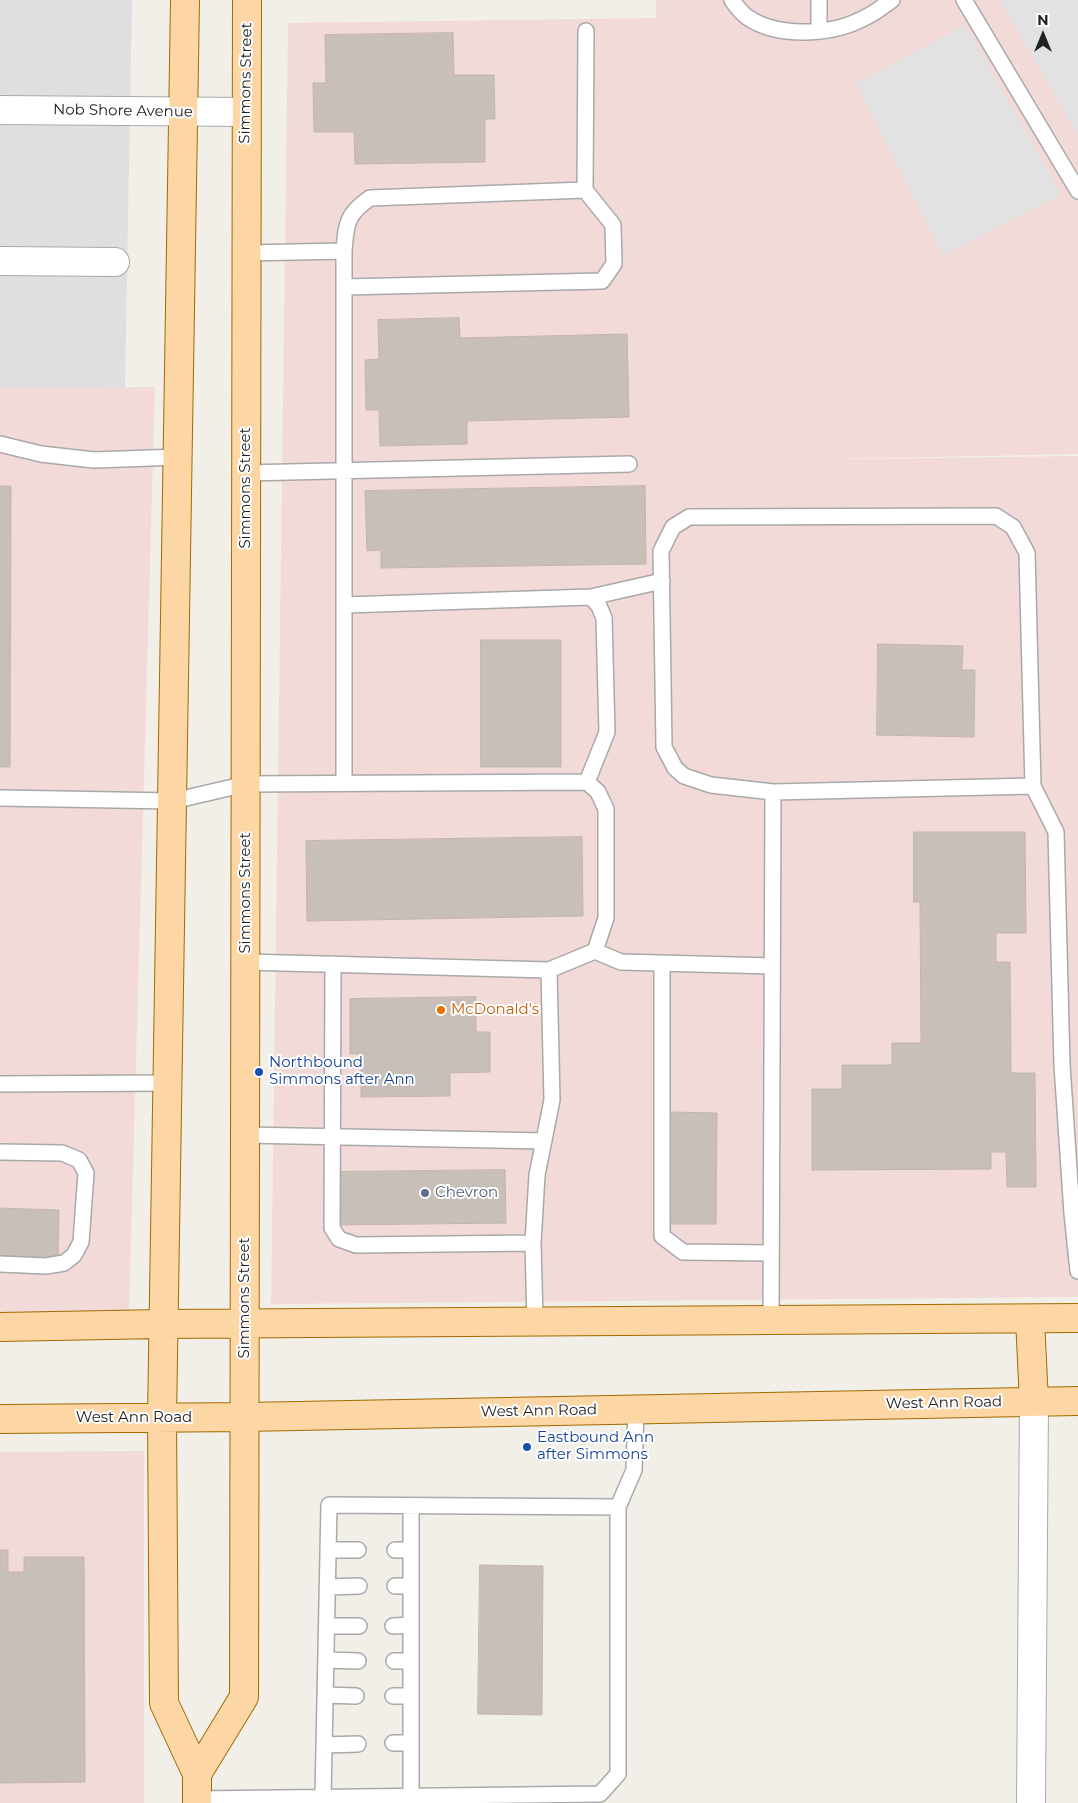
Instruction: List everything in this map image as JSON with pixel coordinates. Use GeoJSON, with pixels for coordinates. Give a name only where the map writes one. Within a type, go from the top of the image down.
{"type":"FeatureCollection","features":[{"type":"Feature","properties":{"kind":"main road"},"geometry":{"type":"LineString","coordinates":[[185,0],[168,1083],[162,1324],[162,1418],[164,1703],[197,1792]]}},
{"type":"Feature","properties":{"kind":"main road","name":"Simmons Street"},"geometry":{"type":"LineString","coordinates":[[197,1792],[244,1697],[247,0]]}},
{"type":"Feature","properties":{"kind":"main road"},"geometry":{"type":"LineString","coordinates":[[0,1327],[162,1324],[1078,1318]]}},
{"type":"Feature","properties":{"kind":"main road"},"geometry":{"type":"LineString","coordinates":[[1030,1319],[1034,1402]]}},
{"type":"Feature","properties":{"kind":"main road","name":"West Ann Road"},"geometry":{"type":"LineString","coordinates":[[0,1419],[244,1417],[1078,1401]]}},
{"type":"Feature","properties":{"kind":"street","name":"Nob Shore Avenue"},"geometry":{"type":"LineString","coordinates":[[0,110],[246,112]]}},
{"type":"Feature","properties":{"kind":"street"},"geometry":{"type":"LineString","coordinates":[[0,261],[115,262]]}},
{"type":"Feature","properties":{"kind":"street"},"geometry":{"type":"LineString","coordinates":[[1031,1803],[1034,1402]]}},
{"type":"Feature","properties":{"kind":"lane"},"geometry":{"type":"LineString","coordinates":[[732,0],[747,17],[774,30],[834,29],[865,18],[892,0]]}},
{"type":"Feature","properties":{"kind":"lane"},"geometry":{"type":"LineString","coordinates":[[819,0],[819,30]]}},
{"type":"Feature","properties":{"kind":"lane"},"geometry":{"type":"LineString","coordinates":[[964,0],[1078,191]]}},
{"type":"Feature","properties":{"kind":"lane"},"geometry":{"type":"LineString","coordinates":[[344,287],[602,281],[614,264],[613,225],[586,190],[586,31]]}},
{"type":"Feature","properties":{"kind":"lane"},"geometry":{"type":"LineString","coordinates":[[344,783],[344,251],[346,224],[355,209],[370,198],[586,190]]}},
{"type":"Feature","properties":{"kind":"lane"},"geometry":{"type":"LineString","coordinates":[[246,253],[344,251]]}},
{"type":"Feature","properties":{"kind":"lane"},"geometry":{"type":"LineString","coordinates":[[0,444],[41,454],[94,460],[178,457]]}},
{"type":"Feature","properties":{"kind":"lane"},"geometry":{"type":"LineString","coordinates":[[246,473],[629,464]]}},
{"type":"Feature","properties":{"kind":"lane"},"geometry":{"type":"LineString","coordinates":[[1033,786],[773,792],[711,785],[684,776],[675,768],[664,746],[661,550],[673,527],[689,517],[996,516],[1013,527],[1026,553],[1033,786],[1056,832],[1062,1065],[1078,1272]]}},
{"type":"Feature","properties":{"kind":"lane"},"geometry":{"type":"LineString","coordinates":[[345,605],[590,597],[662,581]]}},
{"type":"Feature","properties":{"kind":"lane"},"geometry":{"type":"LineString","coordinates":[[587,782],[607,732],[604,618],[599,606],[590,597]]}},
{"type":"Feature","properties":{"kind":"lane"},"geometry":{"type":"LineString","coordinates":[[0,798],[172,801],[246,784],[587,782],[598,792],[606,809],[606,918],[595,951]]}},
{"type":"Feature","properties":{"kind":"lane"},"geometry":{"type":"LineString","coordinates":[[771,1320],[773,792]]}},
{"type":"Feature","properties":{"kind":"lane"},"geometry":{"type":"LineString","coordinates":[[246,962],[549,970],[595,951],[621,962],[772,966]]}},
{"type":"Feature","properties":{"kind":"lane"},"geometry":{"type":"LineString","coordinates":[[662,963],[662,1236],[683,1252],[771,1252]]}},
{"type":"Feature","properties":{"kind":"lane"},"geometry":{"type":"LineString","coordinates":[[333,964],[332,1228],[339,1238],[356,1245],[533,1243]]}},
{"type":"Feature","properties":{"kind":"lane"},"geometry":{"type":"LineString","coordinates":[[535,1322],[533,1243],[537,1175],[552,1100],[549,970]]}},
{"type":"Feature","properties":{"kind":"lane"},"geometry":{"type":"LineString","coordinates":[[0,1084],[168,1083]]}},
{"type":"Feature","properties":{"kind":"lane"},"geometry":{"type":"LineString","coordinates":[[246,1135],[544,1140]]}},
{"type":"Feature","properties":{"kind":"lane"},"geometry":{"type":"LineString","coordinates":[[0,1152],[62,1153],[79,1160],[86,1173],[82,1242],[74,1255],[64,1263],[46,1266],[0,1264]]}},
{"type":"Feature","properties":{"kind":"lane"},"geometry":{"type":"LineString","coordinates":[[197,1792],[324,1797],[600,1794],[618,1774],[618,1506],[634,1470],[636,1410]]}},
{"type":"Feature","properties":{"kind":"lane"},"geometry":{"type":"LineString","coordinates":[[324,1797],[329,1505],[618,1506]]}},
{"type":"Feature","properties":{"kind":"lane"},"geometry":{"type":"LineString","coordinates":[[411,1506],[411,1796]]}},
{"type":"Feature","properties":{"kind":"lane"},"geometry":{"type":"LineString","coordinates":[[328,1550],[358,1550]]}},
{"type":"Feature","properties":{"kind":"lane"},"geometry":{"type":"LineString","coordinates":[[395,1550],[411,1550]]}},
{"type":"Feature","properties":{"kind":"lane"},"geometry":{"type":"LineString","coordinates":[[327,1587],[359,1586]]}},
{"type":"Feature","properties":{"kind":"lane"},"geometry":{"type":"LineString","coordinates":[[395,1586],[411,1586]]}},
{"type":"Feature","properties":{"kind":"lane"},"geometry":{"type":"LineString","coordinates":[[393,1626],[411,1625]]}},
{"type":"Feature","properties":{"kind":"lane"},"geometry":{"type":"LineString","coordinates":[[327,1626],[360,1626]]}},
{"type":"Feature","properties":{"kind":"lane"},"geometry":{"type":"LineString","coordinates":[[326,1660],[358,1661]]}},
{"type":"Feature","properties":{"kind":"lane"},"geometry":{"type":"LineString","coordinates":[[394,1661],[411,1661]]}},
{"type":"Feature","properties":{"kind":"lane"},"geometry":{"type":"LineString","coordinates":[[326,1695],[356,1696]]}},
{"type":"Feature","properties":{"kind":"lane"},"geometry":{"type":"LineString","coordinates":[[394,1696],[411,1696]]}},
{"type":"Feature","properties":{"kind":"lane"},"geometry":{"type":"LineString","coordinates":[[394,1743],[411,1743]]}},
{"type":"Feature","properties":{"kind":"lane"},"geometry":{"type":"LineString","coordinates":[[324,1744],[358,1744]]}},
{"type":"Feature","properties":{"kind":"shaded area"},"geometry":{"type":"Polygon","coordinates":[[[0,0],[132,0],[125,388],[0,388],[0,0]]]}},
{"type":"Feature","properties":{"kind":"shaded area"},"geometry":{"type":"Polygon","coordinates":[[[656,0],[1078,0],[1078,454],[785,460],[1078,456],[1078,1297],[271,1304],[288,23],[656,18],[656,0]]]}},
{"type":"Feature","properties":{"kind":"shaded area"},"geometry":{"type":"Polygon","coordinates":[[[1000,0],[1078,0],[1078,135],[1000,0]]]}},
{"type":"Feature","properties":{"kind":"shaded area"},"geometry":{"type":"Polygon","coordinates":[[[965,25],[1061,195],[943,255],[856,84],[965,25]]]}},
{"type":"Feature","properties":{"kind":"shaded area"},"geometry":{"type":"Polygon","coordinates":[[[155,387],[129,1312],[0,1314],[0,388],[155,387]]]}},
{"type":"Feature","properties":{"kind":"shaded area"},"geometry":{"type":"Polygon","coordinates":[[[144,1451],[144,1803],[0,1803],[0,1452],[144,1451]]]}},
{"type":"Feature","properties":{"kind":"building"},"geometry":{"type":"Polygon","coordinates":[[[453,33],[454,75],[494,75],[495,119],[485,119],[485,162],[355,164],[354,132],[314,132],[313,83],[326,83],[325,35],[453,33]]]}},
{"type":"Feature","properties":{"kind":"building"},"geometry":{"type":"Polygon","coordinates":[[[459,318],[460,338],[627,334],[629,417],[467,421],[467,444],[380,446],[379,410],[366,410],[365,360],[379,359],[378,320],[459,318]]]}},
{"type":"Feature","properties":{"kind":"building"},"geometry":{"type":"Polygon","coordinates":[[[0,486],[11,486],[10,767],[0,767],[0,486]]]}},
{"type":"Feature","properties":{"kind":"building"},"geometry":{"type":"Polygon","coordinates":[[[645,486],[646,564],[381,568],[381,550],[367,551],[365,491],[645,486]]]}},
{"type":"Feature","properties":{"kind":"building"},"geometry":{"type":"Polygon","coordinates":[[[481,640],[561,640],[561,767],[481,767],[481,640]]]}},
{"type":"Feature","properties":{"kind":"building"},"geometry":{"type":"Polygon","coordinates":[[[878,644],[963,646],[962,670],[975,670],[974,737],[877,735],[878,644]]]}},
{"type":"Feature","properties":{"kind":"building"},"geometry":{"type":"Polygon","coordinates":[[[914,832],[1025,832],[1026,933],[996,933],[996,962],[1010,962],[1011,1073],[1035,1073],[1036,1187],[1007,1187],[1006,1152],[991,1152],[991,1169],[812,1170],[812,1089],[842,1089],[842,1065],[892,1065],[892,1043],[921,1043],[920,902],[914,902],[914,832]]]}},
{"type":"Feature","properties":{"kind":"building"},"geometry":{"type":"Polygon","coordinates":[[[582,837],[583,916],[307,921],[306,841],[582,837]]]}},
{"type":"Feature","properties":{"kind":"building"},"geometry":{"type":"Polygon","coordinates":[[[476,997],[476,1032],[490,1032],[490,1072],[450,1073],[450,1096],[361,1097],[361,1054],[350,1054],[350,999],[476,997]]]}},
{"type":"Feature","properties":{"kind":"building"},"geometry":{"type":"Polygon","coordinates":[[[670,1112],[717,1113],[716,1224],[669,1224],[670,1112]]]}},
{"type":"Feature","properties":{"kind":"building"},"geometry":{"type":"Polygon","coordinates":[[[505,1170],[506,1223],[335,1225],[334,1172],[505,1170]]]}},
{"type":"Feature","properties":{"kind":"building"},"geometry":{"type":"Polygon","coordinates":[[[0,1208],[59,1210],[58,1259],[0,1258],[0,1208]]]}},
{"type":"Feature","properties":{"kind":"building"},"geometry":{"type":"Polygon","coordinates":[[[0,1550],[8,1550],[8,1572],[24,1572],[24,1557],[84,1557],[85,1782],[0,1783],[0,1550]]]}},
{"type":"Feature","properties":{"kind":"building"},"geometry":{"type":"Polygon","coordinates":[[[480,1565],[543,1566],[542,1715],[478,1714],[480,1565]]]}},
{"type":"Feature","properties":{"kind":"place","name":"McDonald's"},"geometry":{"type":"Point","coordinates":[441,1010]}},
{"type":"Feature","properties":{"kind":"place","name":"Northbound Simmons after Ann"},"geometry":{"type":"Point","coordinates":[259,1072]}},
{"type":"Feature","properties":{"kind":"place","name":"Chevron"},"geometry":{"type":"Point","coordinates":[425,1193]}},
{"type":"Feature","properties":{"kind":"place","name":"Eastbound Ann after Simmons"},"geometry":{"type":"Point","coordinates":[527,1447]}}]}
